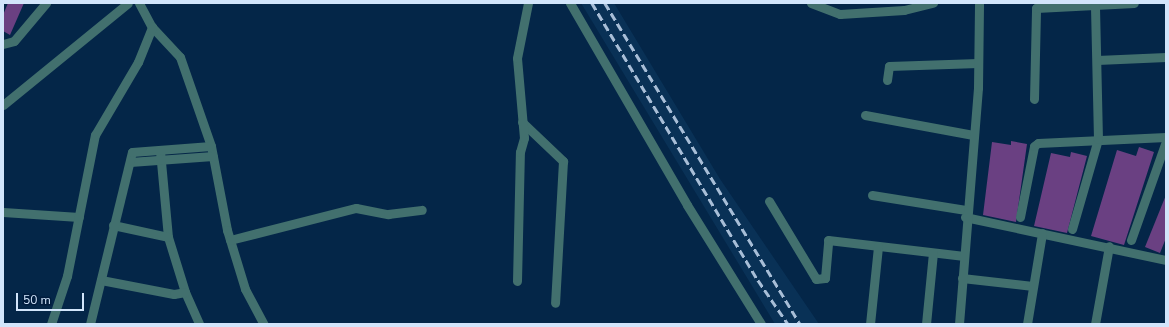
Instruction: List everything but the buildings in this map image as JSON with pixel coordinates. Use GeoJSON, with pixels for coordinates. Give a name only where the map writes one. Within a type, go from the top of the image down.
{"type":"FeatureCollection","features":[{"type":"Feature","properties":{"kind":"street"},"geometry":{"type":"LineString","coordinates":[[3,44],[14,42],[46,3]]}},
{"type":"Feature","properties":{"kind":"street"},"geometry":{"type":"LineString","coordinates":[[3,105],[128,3]]}},
{"type":"Feature","properties":{"kind":"street"},"geometry":{"type":"LineString","coordinates":[[139,3],[152,27],[180,57],[211,146],[230,240],[245,289],[264,324]]}},
{"type":"Feature","properties":{"kind":"street"},"geometry":{"type":"LineString","coordinates":[[517,281],[522,122],[517,58],[528,3]]}},
{"type":"Feature","properties":{"kind":"street"},"geometry":{"type":"LineString","coordinates":[[570,3],[687,205],[762,324]]}},
{"type":"Feature","properties":{"kind":"street"},"geometry":{"type":"LineString","coordinates":[[811,3],[840,14],[904,10],[933,3]]}},
{"type":"Feature","properties":{"kind":"street"},"geometry":{"type":"LineString","coordinates":[[959,324],[964,256],[965,214],[978,63],[979,3]]}},
{"type":"Feature","properties":{"kind":"street"},"geometry":{"type":"LineString","coordinates":[[1034,99],[1036,8],[1134,3]]}},
{"type":"Feature","properties":{"kind":"street"},"geometry":{"type":"LineString","coordinates":[[1072,228],[1098,139],[1096,4]]}},
{"type":"Feature","properties":{"kind":"street"},"geometry":{"type":"LineString","coordinates":[[51,324],[67,276],[95,135],[138,62],[152,27]]}},
{"type":"Feature","properties":{"kind":"street"},"geometry":{"type":"LineString","coordinates":[[1097,60],[1166,57]]}},
{"type":"Feature","properties":{"kind":"street"},"geometry":{"type":"LineString","coordinates":[[887,80],[889,66],[978,63]]}},
{"type":"Feature","properties":{"kind":"street"},"geometry":{"type":"LineString","coordinates":[[865,115],[973,135]]}},
{"type":"Feature","properties":{"kind":"street"},"geometry":{"type":"LineString","coordinates":[[522,122],[563,161],[554,303]]}},
{"type":"Feature","properties":{"kind":"street"},"geometry":{"type":"LineString","coordinates":[[1020,217],[1034,146],[1098,139],[1166,137]]}},
{"type":"Feature","properties":{"kind":"street"},"geometry":{"type":"LineString","coordinates":[[1131,240],[1166,141]]}},
{"type":"Feature","properties":{"kind":"street"},"geometry":{"type":"LineString","coordinates":[[90,324],[132,152],[211,146]]}},
{"type":"Feature","properties":{"kind":"street"},"geometry":{"type":"LineString","coordinates":[[160,150],[168,236],[185,292],[199,324]]}},
{"type":"Feature","properties":{"kind":"street"},"geometry":{"type":"LineString","coordinates":[[130,162],[213,156]]}},
{"type":"Feature","properties":{"kind":"street"},"geometry":{"type":"LineString","coordinates":[[872,195],[965,214],[1042,233],[1109,246],[1166,260]]}},
{"type":"Feature","properties":{"kind":"street"},"geometry":{"type":"LineString","coordinates":[[770,201],[816,280],[825,278],[828,240],[964,256]]}},
{"type":"Feature","properties":{"kind":"street"},"geometry":{"type":"LineString","coordinates":[[230,240],[356,208],[388,214],[422,210]]}},
{"type":"Feature","properties":{"kind":"street"},"geometry":{"type":"LineString","coordinates":[[3,212],[79,217]]}},
{"type":"Feature","properties":{"kind":"street"},"geometry":{"type":"LineString","coordinates":[[113,225],[168,236]]}},
{"type":"Feature","properties":{"kind":"street"},"geometry":{"type":"LineString","coordinates":[[1027,324],[1042,233]]}},
{"type":"Feature","properties":{"kind":"street"},"geometry":{"type":"LineString","coordinates":[[870,324],[878,246]]}},
{"type":"Feature","properties":{"kind":"street"},"geometry":{"type":"LineString","coordinates":[[1095,324],[1109,246]]}},
{"type":"Feature","properties":{"kind":"street"},"geometry":{"type":"LineString","coordinates":[[926,324],[933,253]]}},
{"type":"Feature","properties":{"kind":"street"},"geometry":{"type":"LineString","coordinates":[[962,278],[1033,286]]}},
{"type":"Feature","properties":{"kind":"street"},"geometry":{"type":"LineString","coordinates":[[100,280],[174,294],[185,292]]}},
{"type":"Feature","properties":{"kind":"shaded area"},"geometry":{"type":"Polygon","coordinates":[[[581,3],[614,3],[720,179],[819,324],[775,324],[581,3]]]}},
{"type":"Feature","properties":{"kind":"railway"},"geometry":{"type":"LineString","coordinates":[[592,3],[758,280],[788,324]]}},
{"type":"Feature","properties":{"kind":"railway"},"geometry":{"type":"LineString","coordinates":[[605,3],[800,324]]}}]}
